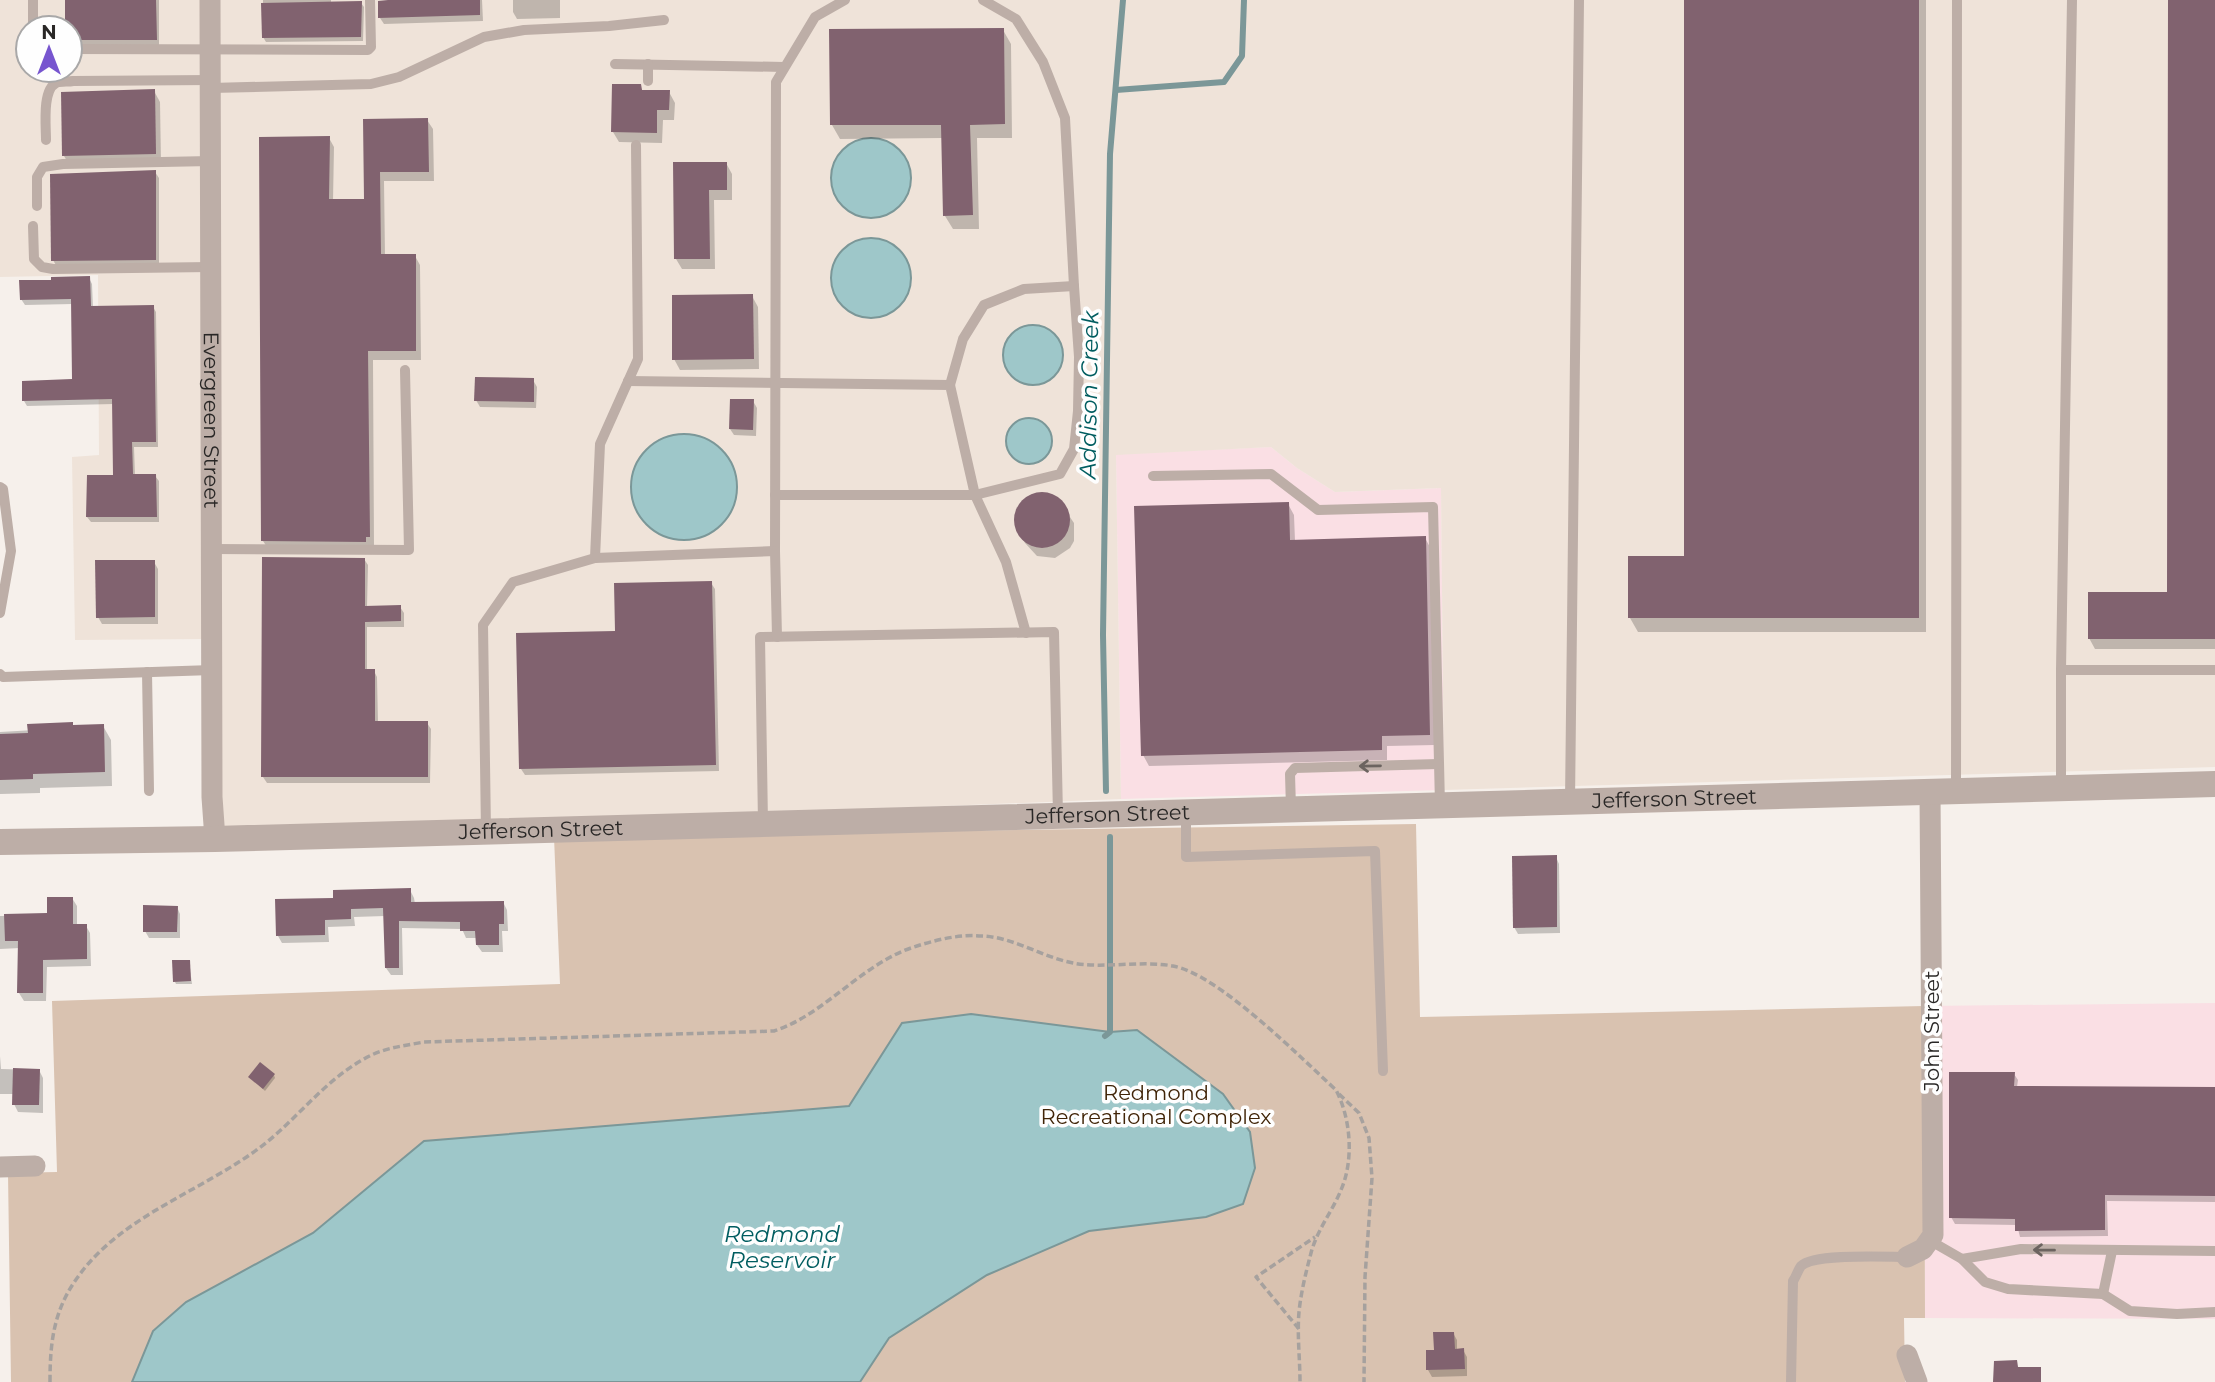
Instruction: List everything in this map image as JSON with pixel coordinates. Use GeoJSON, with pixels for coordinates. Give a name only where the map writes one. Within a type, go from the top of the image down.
{"type":"FeatureCollection","features":[{"type":"Feature","properties":{"kind":"street","name":"Evergreen Street"},"geometry":{"type":"LineString","coordinates":[[210,0],[215,839]]}},
{"type":"Feature","properties":{"kind":"street","name":"Jefferson Street"},"geometry":{"type":"LineString","coordinates":[[0,842],[215,839],[2215,784]]}},
{"type":"Feature","properties":{"kind":"street","name":"John Street"},"geometry":{"type":"LineString","coordinates":[[1929,1240],[1933,1234],[1943,791]]}},
{"type":"Feature","properties":{"kind":"street"},"geometry":{"type":"LineString","coordinates":[[0,1167],[35,1166]]}},
{"type":"Feature","properties":{"kind":"street"},"geometry":{"type":"LineString","coordinates":[[1907,1257],[1923,1249],[1929,1240]]}},
{"type":"Feature","properties":{"kind":"street"},"geometry":{"type":"LineString","coordinates":[[1907,1355],[1917,1382]]}},
{"type":"Feature","properties":{"kind":"lane"},"geometry":{"type":"LineString","coordinates":[[84,49],[368,50],[372,47],[370,0]]}},
{"type":"Feature","properties":{"kind":"lane"},"geometry":{"type":"LineString","coordinates":[[777,637],[774,382],[776,82],[815,17],[845,0]]}},
{"type":"Feature","properties":{"kind":"lane"},"geometry":{"type":"LineString","coordinates":[[775,495],[975,495],[1059,474],[1074,449],[1079,357],[1065,118],[1043,62],[1016,19],[983,0]]}},
{"type":"Feature","properties":{"kind":"lane"},"geometry":{"type":"LineString","coordinates":[[1570,802],[1579,0]]}},
{"type":"Feature","properties":{"kind":"lane"},"geometry":{"type":"LineString","coordinates":[[1943,791],[1957,0]]}},
{"type":"Feature","properties":{"kind":"lane"},"geometry":{"type":"LineString","coordinates":[[2061,788],[2072,0]]}},
{"type":"Feature","properties":{"kind":"lane"},"geometry":{"type":"LineString","coordinates":[[46,140],[46,100],[55,83],[371,84],[399,77],[484,37],[524,30],[610,26],[664,20]]}},
{"type":"Feature","properties":{"kind":"lane"},"geometry":{"type":"LineString","coordinates":[[615,64],[784,67]]}},
{"type":"Feature","properties":{"kind":"lane"},"geometry":{"type":"LineString","coordinates":[[648,64],[648,81]]}},
{"type":"Feature","properties":{"kind":"lane"},"geometry":{"type":"LineString","coordinates":[[595,558],[600,444],[638,359],[636,145]]}},
{"type":"Feature","properties":{"kind":"lane"},"geometry":{"type":"LineString","coordinates":[[37,206],[37,177],[43,167],[63,164],[211,161]]}},
{"type":"Feature","properties":{"kind":"lane"},"geometry":{"type":"LineString","coordinates":[[33,226],[34,259],[42,267],[211,267]]}},
{"type":"Feature","properties":{"kind":"lane"},"geometry":{"type":"LineString","coordinates":[[1026,633],[1006,562],[975,495],[950,385],[963,339],[984,305],[1024,289],[1074,286]]}},
{"type":"Feature","properties":{"kind":"lane"},"geometry":{"type":"LineString","coordinates":[[212,550],[409,550],[405,370]]}},
{"type":"Feature","properties":{"kind":"lane"},"geometry":{"type":"LineString","coordinates":[[628,381],[950,385]]}},
{"type":"Feature","properties":{"kind":"lane"},"geometry":{"type":"LineString","coordinates":[[1153,476],[1271,474],[1318,509],[1433,506],[1440,805]]}},
{"type":"Feature","properties":{"kind":"lane"},"geometry":{"type":"LineString","coordinates":[[0,487],[3,489],[11,551],[0,613]]}},
{"type":"Feature","properties":{"kind":"lane"},"geometry":{"type":"LineString","coordinates":[[486,831],[483,625],[513,582],[595,558],[775,551]]}},
{"type":"Feature","properties":{"kind":"lane"},"geometry":{"type":"LineString","coordinates":[[763,823],[760,637],[1054,632],[1058,815]]}},
{"type":"Feature","properties":{"kind":"lane"},"geometry":{"type":"LineString","coordinates":[[0,674],[3,677],[212,670]]}},
{"type":"Feature","properties":{"kind":"lane"},"geometry":{"type":"LineString","coordinates":[[2061,670],[2215,670]]}},
{"type":"Feature","properties":{"kind":"lane"},"geometry":{"type":"LineString","coordinates":[[147,671],[149,791]]}},
{"type":"Feature","properties":{"kind":"lane"},"geometry":{"type":"LineString","coordinates":[[1291,809],[1290,774],[1295,768],[1438,764]]}},
{"type":"Feature","properties":{"kind":"lane"},"geometry":{"type":"LineString","coordinates":[[1186,812],[1186,857],[1375,851],[1383,1072]]}},
{"type":"Feature","properties":{"kind":"lane"},"geometry":{"type":"LineString","coordinates":[[1929,1240],[1962,1259],[1985,1282],[2008,1289],[2103,1294],[2130,1311],[2177,1314],[2215,1312]]}},
{"type":"Feature","properties":{"kind":"lane"},"geometry":{"type":"LineString","coordinates":[[1962,1259],[2021,1249],[2215,1251]]}},
{"type":"Feature","properties":{"kind":"lane"},"geometry":{"type":"LineString","coordinates":[[2103,1294],[2112,1251]]}},
{"type":"Feature","properties":{"kind":"lane"},"geometry":{"type":"LineString","coordinates":[[1791,1382],[1793,1281],[1800,1266],[1824,1258],[1907,1257]]}},
{"type":"Feature","properties":{"kind":"path"},"geometry":{"type":"LineString","coordinates":[[50,1382],[52,1333],[60,1306],[76,1279],[98,1255],[131,1225],[236,1164],[267,1142],[333,1080],[364,1059],[389,1048],[424,1042],[774,1031],[794,1024],[880,961],[913,947],[950,937],[983,936],[1076,964],[1137,963],[1188,969],[1207,979],[1252,1015],[1359,1113],[1369,1139],[1372,1178],[1364,1277],[1364,1382]]}},
{"type":"Feature","properties":{"kind":"path"},"geometry":{"type":"LineString","coordinates":[[1300,1382],[1299,1313],[1304,1285],[1317,1236],[1342,1188],[1347,1168],[1348,1127],[1344,1106],[1336,1090]]}},
{"type":"Feature","properties":{"kind":"path"},"geometry":{"type":"LineString","coordinates":[[1300,1329],[1256,1277],[1317,1236]]}},
{"type":"Feature","properties":{"kind":"shaded area"},"geometry":{"type":"Polygon","coordinates":[[[0,0],[2215,0],[2215,767],[1444,790],[1441,488],[1335,492],[1297,468],[1271,447],[1116,455],[1121,799],[210,835],[207,639],[75,640],[72,457],[99,455],[98,275],[0,277],[0,0]]]}},
{"type":"Feature","properties":{"kind":"shaded area"},"geometry":{"type":"Polygon","coordinates":[[[1271,447],[1297,468],[1335,492],[1441,488],[1444,790],[1121,799],[1116,454],[1271,447]]]}},
{"type":"Feature","properties":{"kind":"shaded area"},"geometry":{"type":"Polygon","coordinates":[[[2215,1003],[2215,1319],[1925,1318],[1924,1006],[2215,1003]]]}},
{"type":"Feature","properties":{"kind":"green space","name":"Redmond Recreational Complex"},"geometry":{"type":"Polygon","coordinates":[[[1416,824],[1420,1017],[1924,1006],[1925,1318],[1904,1318],[1905,1382],[11,1382],[8,1173],[57,1172],[52,1001],[560,984],[554,837],[1416,824]]]}},
{"type":"Feature","properties":{"kind":"water"},"geometry":{"type":"Polygon","coordinates":[[[863,138],[879,138],[900,149],[911,170],[911,186],[900,207],[879,218],[863,218],[849,212],[837,200],[831,186],[831,170],[837,156],[849,144],[863,138]]]}},
{"type":"Feature","properties":{"kind":"water"},"geometry":{"type":"Polygon","coordinates":[[[863,238],[879,238],[900,249],[911,270],[911,286],[900,307],[879,318],[863,318],[849,312],[837,300],[831,286],[831,270],[837,256],[849,244],[863,238]]]}},
{"type":"Feature","properties":{"kind":"water"},"geometry":{"type":"Polygon","coordinates":[[[1033,325],[1054,334],[1063,355],[1054,376],[1033,385],[1012,376],[1003,355],[1012,334],[1033,325]]]}},
{"type":"Feature","properties":{"kind":"water"},"geometry":{"type":"Polygon","coordinates":[[[1029,418],[1045,425],[1052,441],[1045,457],[1029,464],[1013,457],[1006,441],[1013,425],[1029,418]]]}},
{"type":"Feature","properties":{"kind":"water"},"geometry":{"type":"Polygon","coordinates":[[[684,434],[704,438],[722,449],[733,467],[737,487],[733,507],[722,525],[704,536],[684,540],[664,536],[646,525],[635,507],[631,487],[635,467],[646,449],[664,438],[684,434]]]}},
{"type":"Feature","properties":{"kind":"water","name":"Redmond Reservoir"},"geometry":{"type":"Polygon","coordinates":[[[971,1014],[1110,1032],[1137,1030],[1223,1094],[1250,1132],[1255,1168],[1243,1204],[1206,1217],[1089,1231],[987,1275],[889,1338],[860,1382],[132,1382],[153,1331],[186,1302],[313,1233],[424,1141],[849,1106],[902,1023],[971,1014]]]}},
{"type":"Feature","properties":{"kind":"building"},"geometry":{"type":"Polygon","coordinates":[[[65,0],[156,0],[157,40],[84,40],[84,14],[65,14],[65,0]]]}},
{"type":"Feature","properties":{"kind":"building"},"geometry":{"type":"Polygon","coordinates":[[[480,0],[480,15],[378,18],[378,1],[480,0]]]}},
{"type":"Feature","properties":{"kind":"building"},"geometry":{"type":"Polygon","coordinates":[[[1684,0],[1919,0],[1919,618],[1628,618],[1628,556],[1684,556],[1684,0]]]}},
{"type":"Feature","properties":{"kind":"building"},"geometry":{"type":"Polygon","coordinates":[[[2168,0],[2215,0],[2215,639],[2088,639],[2088,592],[2167,592],[2168,0]]]}},
{"type":"Feature","properties":{"kind":"building"},"geometry":{"type":"Polygon","coordinates":[[[362,1],[361,37],[262,38],[261,3],[362,1]]]}},
{"type":"Feature","properties":{"kind":"building"},"geometry":{"type":"Polygon","coordinates":[[[1004,28],[1005,124],[970,125],[973,215],[943,216],[941,125],[830,125],[829,29],[1004,28]]]}},
{"type":"Feature","properties":{"kind":"building"},"geometry":{"type":"Polygon","coordinates":[[[612,84],[641,84],[642,90],[670,90],[669,110],[657,110],[657,133],[611,132],[612,84]]]}},
{"type":"Feature","properties":{"kind":"building"},"geometry":{"type":"Polygon","coordinates":[[[155,89],[156,154],[62,156],[61,92],[155,89]]]}},
{"type":"Feature","properties":{"kind":"building"},"geometry":{"type":"Polygon","coordinates":[[[428,118],[429,172],[380,172],[381,254],[416,254],[416,351],[368,351],[370,537],[366,537],[366,542],[261,541],[259,137],[330,136],[329,199],[364,199],[363,119],[428,118]]]}},
{"type":"Feature","properties":{"kind":"building"},"geometry":{"type":"Polygon","coordinates":[[[673,162],[727,162],[727,190],[709,190],[710,259],[674,259],[673,162]]]}},
{"type":"Feature","properties":{"kind":"building"},"geometry":{"type":"Polygon","coordinates":[[[156,170],[156,260],[51,261],[50,174],[156,170]]]}},
{"type":"Feature","properties":{"kind":"building"},"geometry":{"type":"Polygon","coordinates":[[[90,276],[91,306],[154,305],[156,442],[132,442],[133,474],[156,474],[157,517],[86,517],[87,475],[113,475],[112,399],[22,401],[22,381],[72,379],[71,299],[20,300],[19,280],[90,276]]]}},
{"type":"Feature","properties":{"kind":"building"},"geometry":{"type":"Polygon","coordinates":[[[753,294],[754,359],[672,360],[672,295],[753,294]]]}},
{"type":"Feature","properties":{"kind":"building"},"geometry":{"type":"Polygon","coordinates":[[[475,377],[534,378],[534,402],[474,401],[475,377]]]}},
{"type":"Feature","properties":{"kind":"building"},"geometry":{"type":"Polygon","coordinates":[[[730,399],[754,399],[753,430],[729,429],[730,399]]]}},
{"type":"Feature","properties":{"kind":"building"},"geometry":{"type":"Polygon","coordinates":[[[1037,492],[1047,492],[1062,500],[1068,509],[1068,531],[1062,540],[1047,548],[1037,548],[1019,536],[1014,525],[1014,515],[1026,497],[1037,492]]]}},
{"type":"Feature","properties":{"kind":"building"},"geometry":{"type":"Polygon","coordinates":[[[1289,502],[1290,540],[1426,536],[1430,735],[1382,736],[1382,750],[1141,756],[1134,506],[1289,502]]]}},
{"type":"Feature","properties":{"kind":"building"},"geometry":{"type":"Polygon","coordinates":[[[262,557],[365,558],[365,606],[401,605],[401,621],[365,622],[365,669],[375,669],[375,721],[428,721],[428,777],[261,777],[262,557]]]}},
{"type":"Feature","properties":{"kind":"building"},"geometry":{"type":"Polygon","coordinates":[[[95,560],[155,560],[155,617],[96,618],[95,560]]]}},
{"type":"Feature","properties":{"kind":"building"},"geometry":{"type":"Polygon","coordinates":[[[712,581],[716,765],[519,769],[516,633],[615,631],[614,583],[712,581]]]}},
{"type":"Feature","properties":{"kind":"building"},"geometry":{"type":"Polygon","coordinates":[[[73,722],[73,725],[104,724],[105,772],[33,774],[33,779],[0,780],[0,734],[28,733],[27,724],[73,722]]]}},
{"type":"Feature","properties":{"kind":"building"},"geometry":{"type":"Polygon","coordinates":[[[1557,855],[1557,927],[1513,928],[1512,856],[1557,855]]]}},
{"type":"Feature","properties":{"kind":"building"},"geometry":{"type":"Polygon","coordinates":[[[411,888],[411,902],[504,901],[504,924],[499,924],[499,945],[476,945],[475,931],[460,931],[460,922],[399,921],[399,968],[385,968],[383,908],[351,909],[351,919],[325,920],[325,935],[276,936],[275,899],[333,898],[333,890],[411,888]]]}},
{"type":"Feature","properties":{"kind":"building"},"geometry":{"type":"Polygon","coordinates":[[[47,897],[73,897],[73,924],[87,924],[87,959],[43,960],[43,993],[17,993],[18,941],[5,941],[4,914],[47,913],[47,897]]]}},
{"type":"Feature","properties":{"kind":"building"},"geometry":{"type":"Polygon","coordinates":[[[143,905],[178,906],[177,932],[143,932],[143,905]]]}},
{"type":"Feature","properties":{"kind":"building"},"geometry":{"type":"Polygon","coordinates":[[[172,960],[190,960],[191,981],[173,982],[172,960]]]}},
{"type":"Feature","properties":{"kind":"building"},"geometry":{"type":"Polygon","coordinates":[[[260,1062],[275,1074],[263,1089],[248,1077],[260,1062]]]}},
{"type":"Feature","properties":{"kind":"building"},"geometry":{"type":"Polygon","coordinates":[[[13,1068],[40,1069],[39,1105],[12,1105],[13,1068]]]}},
{"type":"Feature","properties":{"kind":"building"},"geometry":{"type":"Polygon","coordinates":[[[1949,1072],[2015,1072],[2014,1086],[2215,1087],[2215,1196],[2105,1195],[2105,1230],[2015,1231],[2015,1219],[1949,1218],[1949,1072]]]}},
{"type":"Feature","properties":{"kind":"building"},"geometry":{"type":"Polygon","coordinates":[[[1433,1332],[1454,1332],[1455,1349],[1464,1348],[1465,1369],[1426,1370],[1426,1350],[1434,1350],[1433,1332]]]}},
{"type":"Feature","properties":{"kind":"building"},"geometry":{"type":"Polygon","coordinates":[[[2017,1360],[2018,1367],[2041,1367],[2041,1382],[1993,1382],[1994,1361],[2017,1360]]]}},
{"type":"Feature","properties":{"kind":"waterway","name":"Addison Creek"},"geometry":{"type":"LineString","coordinates":[[1106,791],[1103,635],[1110,154],[1123,0]]}},
{"type":"Feature","properties":{"kind":"waterway"},"geometry":{"type":"LineString","coordinates":[[1116,90],[1224,82],[1242,56],[1244,0]]}},
{"type":"Feature","properties":{"kind":"waterway","name":"Addison Creek"},"geometry":{"type":"LineString","coordinates":[[1105,1036],[1110,1032],[1110,837]]}}]}
